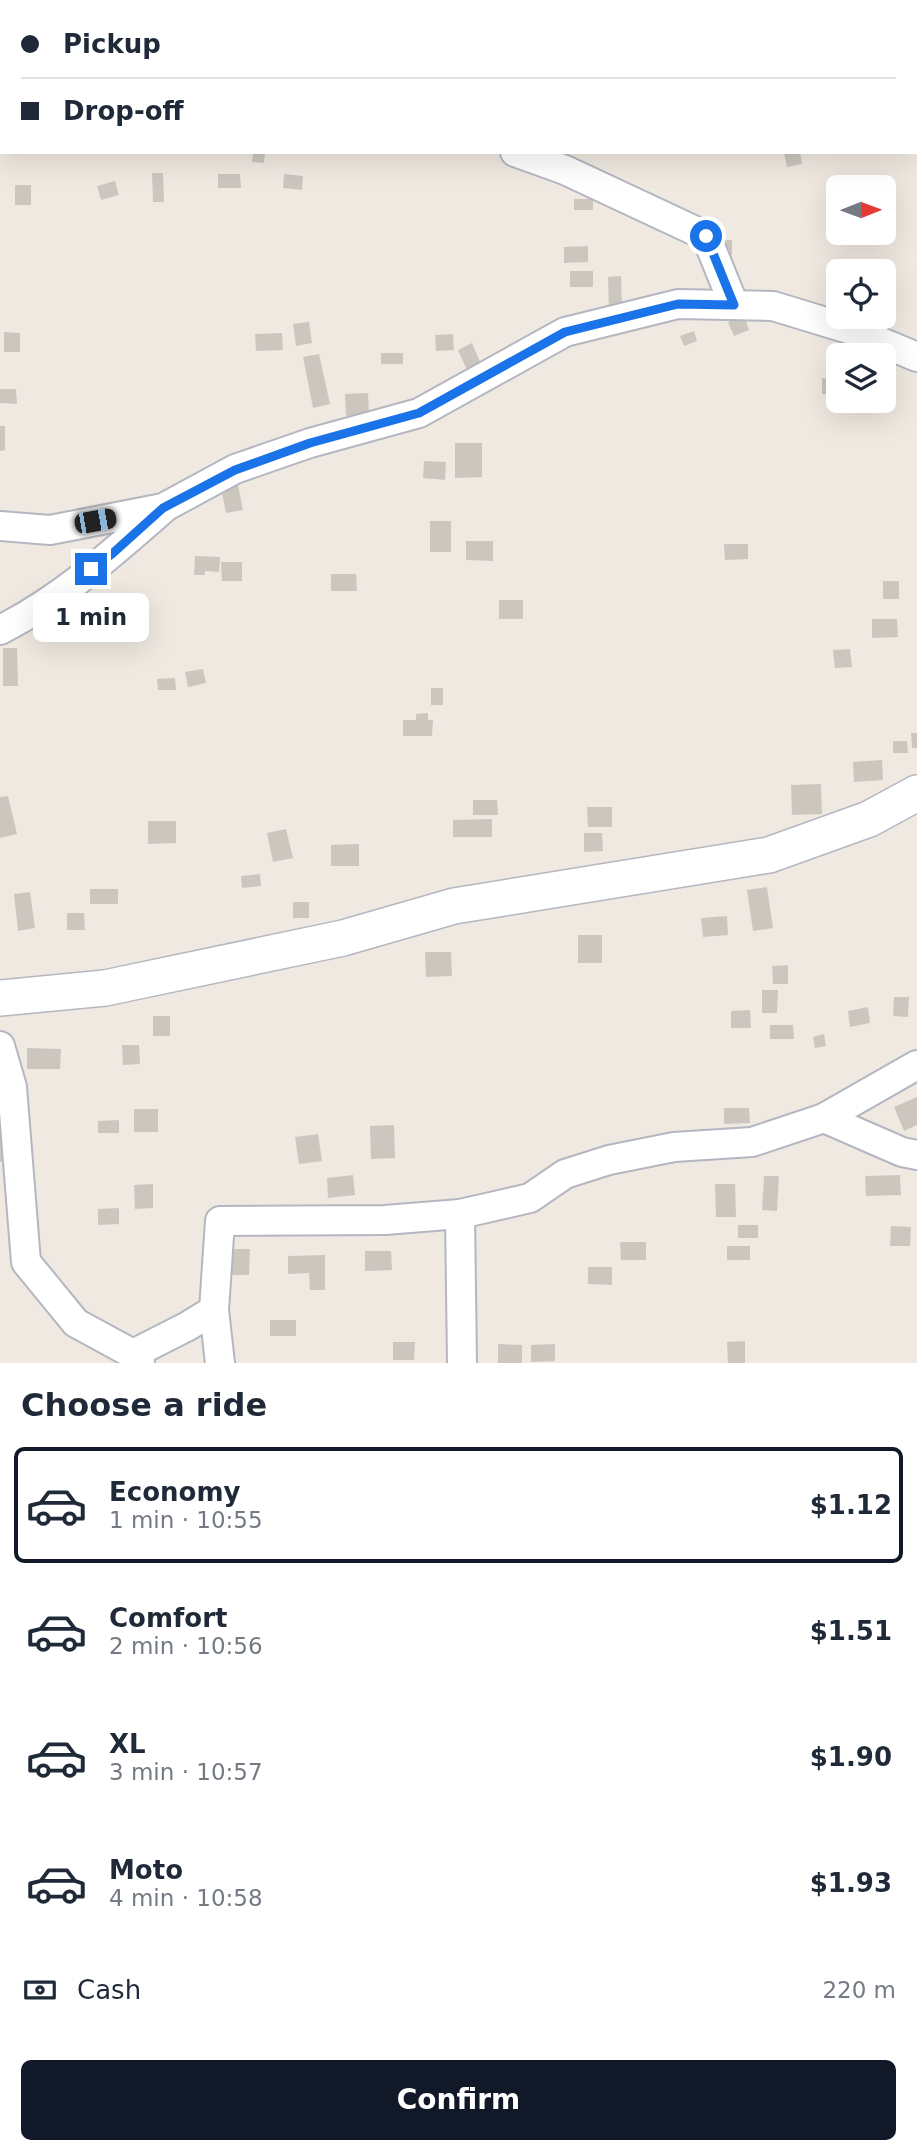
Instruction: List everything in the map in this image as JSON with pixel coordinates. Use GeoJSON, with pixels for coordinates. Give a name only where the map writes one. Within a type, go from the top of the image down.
{"type":"FeatureCollection","features":[{"type":"Feature","properties":{"kind":"street"},"geometry":{"type":"LineString","coordinates":[[521,154],[565,170],[706,236],[734,305]]}},
{"type":"Feature","properties":{"kind":"street"},"geometry":{"type":"LineString","coordinates":[[0,630],[27,617],[113,553],[163,508],[235,470],[310,443],[419,413],[565,332],[678,304],[774,306],[852,330],[917,357]]}},
{"type":"Feature","properties":{"kind":"street"},"geometry":{"type":"LineString","coordinates":[[0,527],[50,530],[163,508]]}},
{"type":"Feature","properties":{"kind":"street"},"geometry":{"type":"LineString","coordinates":[[0,998],[105,988],[343,938],[454,906],[769,855],[869,819],[917,793]]}},
{"type":"Feature","properties":{"kind":"street"},"geometry":{"type":"LineString","coordinates":[[0,1046],[26,1262],[76,1323],[136,1358],[214,1310]]}},
{"type":"Feature","properties":{"kind":"street"},"geometry":{"type":"LineString","coordinates":[[220,1363],[214,1310],[220,1221],[385,1220],[460,1213],[530,1198],[565,1174],[609,1160],[674,1147],[752,1142],[824,1118],[917,1065]]}},
{"type":"Feature","properties":{"kind":"street"},"geometry":{"type":"LineString","coordinates":[[824,1118],[902,1152],[917,1155]]}},
{"type":"Feature","properties":{"kind":"street"},"geometry":{"type":"LineString","coordinates":[[460,1213],[461,1363]]}},
{"type":"Feature","properties":{"kind":"building"},"geometry":{"type":"Polygon","coordinates":[[[253,154],[265,154],[264,163],[252,162],[253,154]]]}},
{"type":"Feature","properties":{"kind":"building"},"geometry":{"type":"Polygon","coordinates":[[[784,154],[800,154],[802,164],[787,167],[784,154]]]}},
{"type":"Feature","properties":{"kind":"building"},"geometry":{"type":"Polygon","coordinates":[[[152,173],[163,173],[164,202],[153,202],[152,173]]]}},
{"type":"Feature","properties":{"kind":"building"},"geometry":{"type":"Polygon","coordinates":[[[218,174],[240,174],[241,188],[218,188],[218,174]]]}},
{"type":"Feature","properties":{"kind":"building"},"geometry":{"type":"Polygon","coordinates":[[[284,174],[303,176],[302,190],[283,188],[284,174]]]}},
{"type":"Feature","properties":{"kind":"building"},"geometry":{"type":"Polygon","coordinates":[[[115,181],[119,195],[101,200],[97,186],[115,181]]]}},
{"type":"Feature","properties":{"kind":"building"},"geometry":{"type":"Polygon","coordinates":[[[15,185],[31,185],[31,205],[15,205],[15,185]]]}},
{"type":"Feature","properties":{"kind":"building"},"geometry":{"type":"Polygon","coordinates":[[[574,199],[593,199],[593,210],[574,210],[574,199]]]}},
{"type":"Feature","properties":{"kind":"building"},"geometry":{"type":"Polygon","coordinates":[[[716,240],[732,240],[732,255],[716,255],[716,240]]]}},
{"type":"Feature","properties":{"kind":"building"},"geometry":{"type":"Polygon","coordinates":[[[588,246],[588,262],[564,263],[564,247],[588,246]]]}},
{"type":"Feature","properties":{"kind":"building"},"geometry":{"type":"Polygon","coordinates":[[[570,271],[593,271],[593,287],[570,287],[570,271]]]}},
{"type":"Feature","properties":{"kind":"building"},"geometry":{"type":"Polygon","coordinates":[[[621,276],[622,310],[609,311],[608,277],[621,276]]]}},
{"type":"Feature","properties":{"kind":"building"},"geometry":{"type":"Polygon","coordinates":[[[744,316],[749,330],[734,336],[728,322],[744,316]]]}},
{"type":"Feature","properties":{"kind":"building"},"geometry":{"type":"Polygon","coordinates":[[[309,322],[312,343],[296,346],[293,324],[309,322]]]}},
{"type":"Feature","properties":{"kind":"building"},"geometry":{"type":"Polygon","coordinates":[[[694,331],[697,341],[684,346],[680,336],[694,331]]]}},
{"type":"Feature","properties":{"kind":"building"},"geometry":{"type":"Polygon","coordinates":[[[4,332],[20,333],[20,352],[4,352],[4,332]]]}},
{"type":"Feature","properties":{"kind":"building"},"geometry":{"type":"Polygon","coordinates":[[[282,333],[283,350],[256,351],[255,334],[282,333]]]}},
{"type":"Feature","properties":{"kind":"building"},"geometry":{"type":"Polygon","coordinates":[[[453,334],[454,350],[436,351],[435,335],[453,334]]]}},
{"type":"Feature","properties":{"kind":"building"},"geometry":{"type":"Polygon","coordinates":[[[472,343],[481,364],[467,370],[458,350],[472,343]]]}},
{"type":"Feature","properties":{"kind":"building"},"geometry":{"type":"Polygon","coordinates":[[[381,353],[403,353],[403,364],[381,364],[381,353]]]}},
{"type":"Feature","properties":{"kind":"building"},"geometry":{"type":"Polygon","coordinates":[[[319,354],[330,404],[313,408],[303,357],[319,354]]]}},
{"type":"Feature","properties":{"kind":"building"},"geometry":{"type":"Polygon","coordinates":[[[822,378],[826,378],[826,394],[822,394],[822,378]]]}},
{"type":"Feature","properties":{"kind":"building"},"geometry":{"type":"Polygon","coordinates":[[[0,389],[16,389],[17,404],[0,403],[0,389]]]}},
{"type":"Feature","properties":{"kind":"building"},"geometry":{"type":"Polygon","coordinates":[[[368,393],[369,414],[346,416],[345,394],[368,393]]]}},
{"type":"Feature","properties":{"kind":"building"},"geometry":{"type":"Polygon","coordinates":[[[0,426],[5,426],[5,450],[0,451],[0,426]]]}},
{"type":"Feature","properties":{"kind":"building"},"geometry":{"type":"Polygon","coordinates":[[[455,443],[482,443],[482,477],[455,478],[455,443]]]}},
{"type":"Feature","properties":{"kind":"building"},"geometry":{"type":"Polygon","coordinates":[[[424,461],[446,462],[445,480],[423,478],[424,461]]]}},
{"type":"Feature","properties":{"kind":"building"},"geometry":{"type":"Polygon","coordinates":[[[238,485],[243,510],[226,513],[221,488],[238,485]]]}},
{"type":"Feature","properties":{"kind":"building"},"geometry":{"type":"Polygon","coordinates":[[[430,521],[451,521],[451,552],[430,552],[430,521]]]}},
{"type":"Feature","properties":{"kind":"building"},"geometry":{"type":"Polygon","coordinates":[[[466,541],[493,541],[493,561],[466,560],[466,541]]]}},
{"type":"Feature","properties":{"kind":"building"},"geometry":{"type":"Polygon","coordinates":[[[724,544],[748,544],[748,559],[725,560],[724,544]]]}},
{"type":"Feature","properties":{"kind":"building"},"geometry":{"type":"Polygon","coordinates":[[[195,556],[220,557],[219,572],[205,571],[205,575],[194,575],[195,556]]]}},
{"type":"Feature","properties":{"kind":"building"},"geometry":{"type":"Polygon","coordinates":[[[221,562],[242,562],[242,581],[222,581],[221,562]]]}},
{"type":"Feature","properties":{"kind":"building"},"geometry":{"type":"Polygon","coordinates":[[[331,574],[356,574],[357,591],[331,591],[331,574]]]}},
{"type":"Feature","properties":{"kind":"building"},"geometry":{"type":"Polygon","coordinates":[[[883,581],[899,581],[899,599],[883,599],[883,581]]]}},
{"type":"Feature","properties":{"kind":"building"},"geometry":{"type":"Polygon","coordinates":[[[499,600],[523,600],[523,619],[499,619],[499,600]]]}},
{"type":"Feature","properties":{"kind":"building"},"geometry":{"type":"Polygon","coordinates":[[[872,619],[897,619],[898,637],[872,638],[872,619]]]}},
{"type":"Feature","properties":{"kind":"building"},"geometry":{"type":"Polygon","coordinates":[[[3,648],[17,648],[18,686],[3,686],[3,648]]]}},
{"type":"Feature","properties":{"kind":"building"},"geometry":{"type":"Polygon","coordinates":[[[850,649],[852,667],[835,668],[833,650],[850,649]]]}},
{"type":"Feature","properties":{"kind":"building"},"geometry":{"type":"Polygon","coordinates":[[[203,669],[206,683],[188,687],[185,672],[203,669]]]}},
{"type":"Feature","properties":{"kind":"building"},"geometry":{"type":"Polygon","coordinates":[[[175,678],[176,690],[158,690],[157,679],[175,678]]]}},
{"type":"Feature","properties":{"kind":"building"},"geometry":{"type":"Polygon","coordinates":[[[431,688],[443,688],[443,705],[431,705],[431,688]]]}},
{"type":"Feature","properties":{"kind":"building"},"geometry":{"type":"Polygon","coordinates":[[[428,713],[428,720],[433,720],[432,736],[403,736],[403,720],[416,720],[416,714],[428,713]]]}},
{"type":"Feature","properties":{"kind":"building"},"geometry":{"type":"Polygon","coordinates":[[[911,733],[917,733],[917,748],[912,748],[911,733]]]}},
{"type":"Feature","properties":{"kind":"building"},"geometry":{"type":"Polygon","coordinates":[[[893,741],[907,741],[908,753],[893,753],[893,741]]]}},
{"type":"Feature","properties":{"kind":"building"},"geometry":{"type":"Polygon","coordinates":[[[882,760],[883,780],[854,782],[853,762],[882,760]]]}},
{"type":"Feature","properties":{"kind":"building"},"geometry":{"type":"Polygon","coordinates":[[[821,784],[822,814],[792,815],[791,785],[821,784]]]}},
{"type":"Feature","properties":{"kind":"building"},"geometry":{"type":"Polygon","coordinates":[[[8,796],[17,834],[0,838],[0,797],[8,796]]]}},
{"type":"Feature","properties":{"kind":"building"},"geometry":{"type":"Polygon","coordinates":[[[473,800],[497,800],[498,815],[473,815],[473,800]]]}},
{"type":"Feature","properties":{"kind":"building"},"geometry":{"type":"Polygon","coordinates":[[[587,807],[612,807],[612,827],[588,827],[587,807]]]}},
{"type":"Feature","properties":{"kind":"building"},"geometry":{"type":"Polygon","coordinates":[[[492,819],[492,837],[453,837],[453,820],[492,819]]]}},
{"type":"Feature","properties":{"kind":"building"},"geometry":{"type":"Polygon","coordinates":[[[148,821],[176,821],[176,843],[148,844],[148,821]]]}},
{"type":"Feature","properties":{"kind":"building"},"geometry":{"type":"Polygon","coordinates":[[[286,829],[293,858],[273,862],[267,833],[286,829]]]}},
{"type":"Feature","properties":{"kind":"building"},"geometry":{"type":"Polygon","coordinates":[[[584,833],[602,833],[603,851],[584,852],[584,833]]]}},
{"type":"Feature","properties":{"kind":"building"},"geometry":{"type":"Polygon","coordinates":[[[359,844],[359,866],[331,866],[331,845],[359,844]]]}},
{"type":"Feature","properties":{"kind":"building"},"geometry":{"type":"Polygon","coordinates":[[[260,874],[261,886],[242,888],[241,876],[260,874]]]}},
{"type":"Feature","properties":{"kind":"building"},"geometry":{"type":"Polygon","coordinates":[[[767,887],[773,928],[753,931],[747,890],[767,887]]]}},
{"type":"Feature","properties":{"kind":"building"},"geometry":{"type":"Polygon","coordinates":[[[90,889],[118,889],[118,904],[90,904],[90,889]]]}},
{"type":"Feature","properties":{"kind":"building"},"geometry":{"type":"Polygon","coordinates":[[[30,892],[35,928],[18,931],[14,894],[30,892]]]}},
{"type":"Feature","properties":{"kind":"building"},"geometry":{"type":"Polygon","coordinates":[[[293,902],[309,902],[309,918],[293,918],[293,902]]]}},
{"type":"Feature","properties":{"kind":"building"},"geometry":{"type":"Polygon","coordinates":[[[67,913],[84,913],[85,930],[67,930],[67,913]]]}},
{"type":"Feature","properties":{"kind":"building"},"geometry":{"type":"Polygon","coordinates":[[[727,916],[728,935],[703,937],[701,918],[727,916]]]}},
{"type":"Feature","properties":{"kind":"building"},"geometry":{"type":"Polygon","coordinates":[[[578,935],[602,935],[602,963],[578,963],[578,935]]]}},
{"type":"Feature","properties":{"kind":"building"},"geometry":{"type":"Polygon","coordinates":[[[425,952],[451,952],[452,976],[426,977],[425,952]]]}},
{"type":"Feature","properties":{"kind":"building"},"geometry":{"type":"Polygon","coordinates":[[[788,965],[788,984],[773,984],[772,966],[788,965]]]}},
{"type":"Feature","properties":{"kind":"building"},"geometry":{"type":"Polygon","coordinates":[[[762,990],[778,990],[777,1013],[762,1013],[762,990]]]}},
{"type":"Feature","properties":{"kind":"building"},"geometry":{"type":"Polygon","coordinates":[[[894,997],[909,997],[908,1017],[893,1016],[894,997]]]}},
{"type":"Feature","properties":{"kind":"building"},"geometry":{"type":"Polygon","coordinates":[[[868,1007],[870,1023],[850,1027],[848,1011],[868,1007]]]}},
{"type":"Feature","properties":{"kind":"building"},"geometry":{"type":"Polygon","coordinates":[[[750,1010],[751,1028],[731,1028],[731,1011],[750,1010]]]}},
{"type":"Feature","properties":{"kind":"building"},"geometry":{"type":"Polygon","coordinates":[[[153,1016],[170,1016],[170,1036],[153,1036],[153,1016]]]}},
{"type":"Feature","properties":{"kind":"building"},"geometry":{"type":"Polygon","coordinates":[[[770,1025],[793,1025],[794,1039],[770,1039],[770,1025]]]}},
{"type":"Feature","properties":{"kind":"building"},"geometry":{"type":"Polygon","coordinates":[[[824,1034],[826,1046],[815,1048],[813,1037],[824,1034]]]}},
{"type":"Feature","properties":{"kind":"building"},"geometry":{"type":"Polygon","coordinates":[[[122,1045],[139,1045],[140,1064],[123,1065],[122,1045]]]}},
{"type":"Feature","properties":{"kind":"building"},"geometry":{"type":"Polygon","coordinates":[[[27,1048],[61,1049],[60,1069],[27,1069],[27,1048]]]}},
{"type":"Feature","properties":{"kind":"building"},"geometry":{"type":"Polygon","coordinates":[[[917,1097],[917,1125],[904,1131],[894,1107],[917,1097]]]}},
{"type":"Feature","properties":{"kind":"building"},"geometry":{"type":"Polygon","coordinates":[[[724,1108],[749,1108],[750,1123],[724,1124],[724,1108]]]}},
{"type":"Feature","properties":{"kind":"building"},"geometry":{"type":"Polygon","coordinates":[[[134,1109],[158,1109],[158,1132],[134,1132],[134,1109]]]}},
{"type":"Feature","properties":{"kind":"building"},"geometry":{"type":"Polygon","coordinates":[[[119,1120],[119,1133],[98,1133],[98,1121],[119,1120]]]}},
{"type":"Feature","properties":{"kind":"building"},"geometry":{"type":"Polygon","coordinates":[[[394,1125],[395,1158],[371,1159],[370,1126],[394,1125]]]}},
{"type":"Feature","properties":{"kind":"building"},"geometry":{"type":"Polygon","coordinates":[[[6,1133],[8,1161],[0,1162],[0,1134],[6,1133]]]}},
{"type":"Feature","properties":{"kind":"building"},"geometry":{"type":"Polygon","coordinates":[[[318,1134],[322,1161],[299,1164],[295,1137],[318,1134]]]}},
{"type":"Feature","properties":{"kind":"building"},"geometry":{"type":"Polygon","coordinates":[[[353,1175],[355,1195],[328,1198],[327,1178],[353,1175]]]}},
{"type":"Feature","properties":{"kind":"building"},"geometry":{"type":"Polygon","coordinates":[[[900,1175],[901,1195],[866,1196],[865,1176],[900,1175]]]}},
{"type":"Feature","properties":{"kind":"building"},"geometry":{"type":"Polygon","coordinates":[[[764,1176],[779,1176],[777,1211],[762,1210],[764,1176]]]}},
{"type":"Feature","properties":{"kind":"building"},"geometry":{"type":"Polygon","coordinates":[[[153,1184],[153,1208],[135,1209],[134,1185],[153,1184]]]}},
{"type":"Feature","properties":{"kind":"building"},"geometry":{"type":"Polygon","coordinates":[[[715,1184],[735,1184],[736,1217],[716,1217],[715,1184]]]}},
{"type":"Feature","properties":{"kind":"building"},"geometry":{"type":"Polygon","coordinates":[[[119,1208],[119,1224],[98,1225],[98,1209],[119,1208]]]}},
{"type":"Feature","properties":{"kind":"building"},"geometry":{"type":"Polygon","coordinates":[[[738,1225],[758,1225],[758,1238],[738,1238],[738,1225]]]}},
{"type":"Feature","properties":{"kind":"building"},"geometry":{"type":"Polygon","coordinates":[[[891,1226],[911,1227],[910,1246],[890,1246],[891,1226]]]}},
{"type":"Feature","properties":{"kind":"building"},"geometry":{"type":"Polygon","coordinates":[[[620,1242],[646,1242],[646,1260],[621,1260],[620,1242]]]}},
{"type":"Feature","properties":{"kind":"building"},"geometry":{"type":"Polygon","coordinates":[[[727,1246],[750,1246],[750,1260],[727,1260],[727,1246]]]}},
{"type":"Feature","properties":{"kind":"building"},"geometry":{"type":"Polygon","coordinates":[[[233,1249],[250,1249],[249,1275],[232,1275],[233,1249]]]}},
{"type":"Feature","properties":{"kind":"building"},"geometry":{"type":"Polygon","coordinates":[[[365,1251],[391,1251],[392,1270],[365,1271],[365,1251]]]}},
{"type":"Feature","properties":{"kind":"building"},"geometry":{"type":"Polygon","coordinates":[[[325,1255],[325,1290],[310,1290],[309,1273],[288,1274],[288,1256],[325,1255]]]}},
{"type":"Feature","properties":{"kind":"building"},"geometry":{"type":"Polygon","coordinates":[[[588,1267],[612,1267],[612,1285],[588,1284],[588,1267]]]}},
{"type":"Feature","properties":{"kind":"building"},"geometry":{"type":"Polygon","coordinates":[[[270,1320],[296,1320],[296,1336],[270,1336],[270,1320]]]}},
{"type":"Feature","properties":{"kind":"building"},"geometry":{"type":"Polygon","coordinates":[[[745,1341],[745,1363],[728,1363],[727,1342],[745,1341]]]}},
{"type":"Feature","properties":{"kind":"building"},"geometry":{"type":"Polygon","coordinates":[[[393,1342],[415,1342],[414,1360],[393,1360],[393,1342]]]}},
{"type":"Feature","properties":{"kind":"building"},"geometry":{"type":"Polygon","coordinates":[[[498,1344],[522,1345],[522,1363],[498,1363],[498,1344]]]}},
{"type":"Feature","properties":{"kind":"building"},"geometry":{"type":"Polygon","coordinates":[[[555,1344],[555,1361],[531,1362],[531,1345],[555,1344]]]}},
{"type":"Feature","properties":{"kind":"route"},"geometry":{"type":"LineString","coordinates":[[91,569],[163,508],[235,470],[310,443],[419,413],[565,332],[678,304],[734,305],[706,236]]}}]}
